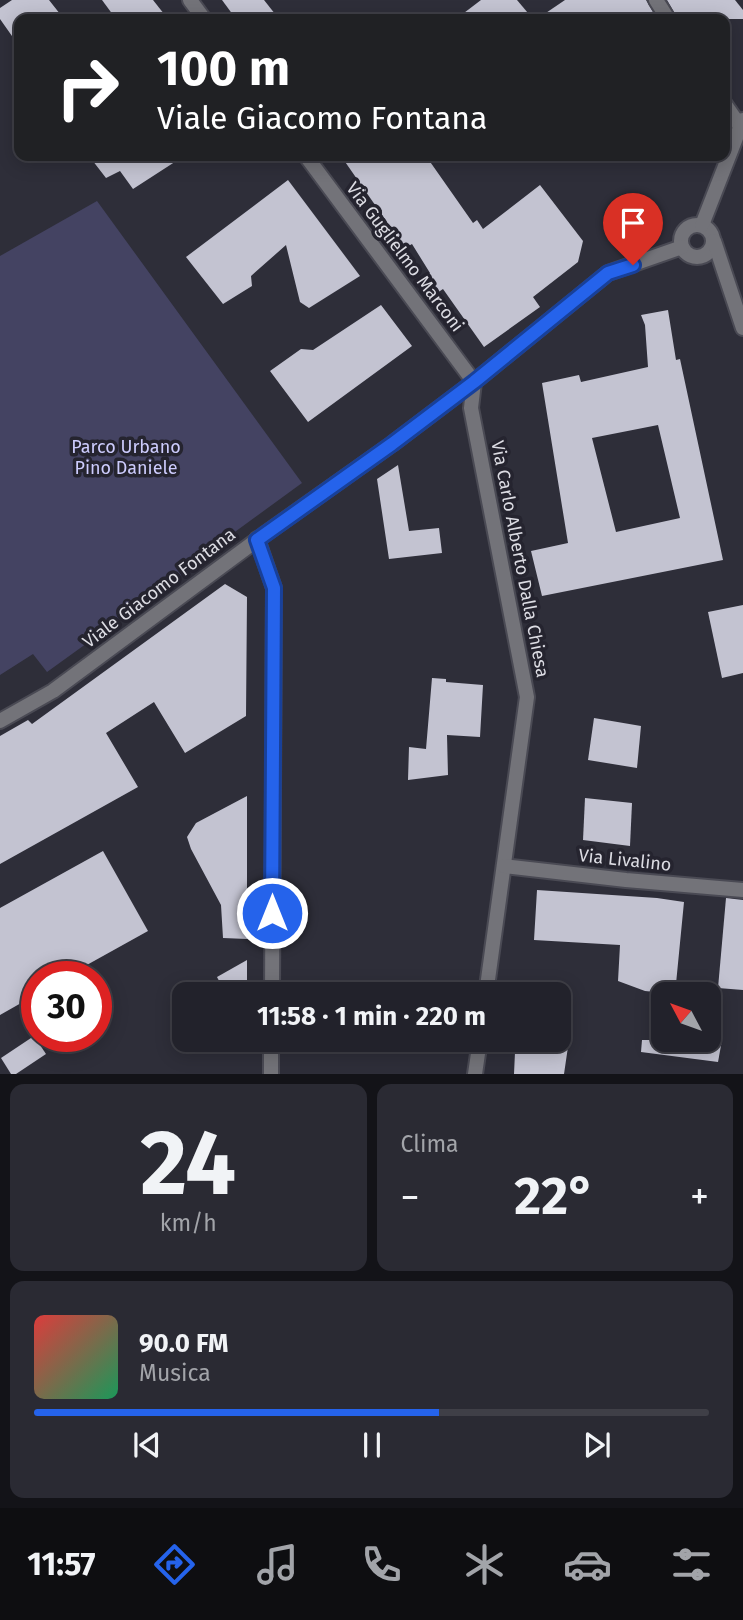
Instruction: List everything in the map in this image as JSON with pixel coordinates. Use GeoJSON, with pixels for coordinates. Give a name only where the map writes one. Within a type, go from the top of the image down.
{"type":"FeatureCollection","features":[{"type":"Feature","properties":{"kind":"street"},"geometry":{"type":"LineString","coordinates":[[730,110],[742,123],[730,154]]}},
{"type":"Feature","properties":{"kind":"street","name":"Via Guglielmo Marconi"},"geometry":{"type":"LineString","coordinates":[[310,161],[474,382]]}},
{"type":"Feature","properties":{"kind":"street"},"geometry":{"type":"LineString","coordinates":[[702,225],[727,161]]}},
{"type":"Feature","properties":{"kind":"street"},"geometry":{"type":"LineString","coordinates":[[713,241],[710,251],[701,257],[690,255],[681,242],[684,231],[692,225],[702,225],[710,231],[743,328]]}},
{"type":"Feature","properties":{"kind":"street","name":"Viale Giacomo Fontana"},"geometry":{"type":"LineString","coordinates":[[0,721],[53,691],[392,444],[474,382],[608,273],[682,247]]}},
{"type":"Feature","properties":{"kind":"street","name":"Via Carlo Alberto Dalla Chiesa"},"geometry":{"type":"LineString","coordinates":[[474,382],[471,408],[527,697],[488,982]]}},
{"type":"Feature","properties":{"kind":"street"},"geometry":{"type":"LineString","coordinates":[[257,540],[274,588],[272,982]]}},
{"type":"Feature","properties":{"kind":"street","name":"Via Livalino"},"geometry":{"type":"LineString","coordinates":[[504,866],[743,890]]}},
{"type":"Feature","properties":{"kind":"street"},"geometry":{"type":"LineString","coordinates":[[271,1052],[271,1074]]}},
{"type":"Feature","properties":{"kind":"street"},"geometry":{"type":"LineString","coordinates":[[475,1074],[478,1052]]}},
{"type":"Feature","properties":{"kind":"green space","name":"Parco Urbano Pino Daniele"},"geometry":{"type":"Polygon","coordinates":[[[97,201],[302,483],[217,545],[219,548],[47,672],[33,654],[0,675],[0,256],[97,201]]]}},
{"type":"Feature","properties":{"kind":"building"},"geometry":{"type":"Polygon","coordinates":[[[12,0],[49,0],[60,14],[14,14],[14,39],[0,19],[0,8],[12,0]]]}},
{"type":"Feature","properties":{"kind":"building"},"geometry":{"type":"Polygon","coordinates":[[[102,0],[153,0],[164,14],[112,14],[102,0]]]}},
{"type":"Feature","properties":{"kind":"building"},"geometry":{"type":"Polygon","coordinates":[[[222,0],[264,0],[275,14],[232,14],[222,0]]]}},
{"type":"Feature","properties":{"kind":"building"},"geometry":{"type":"Polygon","coordinates":[[[481,0],[517,0],[529,14],[463,14],[481,0]]]}},
{"type":"Feature","properties":{"kind":"building"},"geometry":{"type":"Polygon","coordinates":[[[565,0],[646,0],[654,14],[544,14],[565,0]]]}},
{"type":"Feature","properties":{"kind":"building"},"geometry":{"type":"Polygon","coordinates":[[[667,0],[735,0],[743,10],[743,19],[730,19],[730,14],[675,14],[667,0]]]}},
{"type":"Feature","properties":{"kind":"building"},"geometry":{"type":"Polygon","coordinates":[[[93,161],[176,161],[133,189],[120,171],[106,178],[93,161]]]}},
{"type":"Feature","properties":{"kind":"building"},"geometry":{"type":"Polygon","coordinates":[[[344,161],[430,161],[473,223],[477,220],[483,229],[540,185],[583,241],[578,262],[533,297],[540,307],[484,347],[443,289],[437,293],[425,277],[430,273],[412,244],[405,248],[344,161]]]}},
{"type":"Feature","properties":{"kind":"building"},"geometry":{"type":"Polygon","coordinates":[[[288,180],[360,276],[309,308],[300,302],[286,245],[251,276],[252,286],[223,304],[186,257],[288,180]]]}},
{"type":"Feature","properties":{"kind":"building"},"geometry":{"type":"Polygon","coordinates":[[[381,305],[412,346],[308,422],[270,371],[301,349],[313,350],[381,305]]]}},
{"type":"Feature","properties":{"kind":"building"},"geometry":{"type":"Polygon","coordinates":[[[668,310],[676,360],[680,359],[723,560],[542,596],[531,551],[568,543],[542,383],[579,375],[581,382],[648,367],[645,325],[641,315],[668,310]],[[658,425],[592,438],[616,532],[680,518],[658,425]]]}},
{"type":"Feature","properties":{"kind":"building"},"geometry":{"type":"Polygon","coordinates":[[[398,465],[409,531],[439,528],[442,553],[389,559],[377,479],[398,465]]]}},
{"type":"Feature","properties":{"kind":"building"},"geometry":{"type":"Polygon","coordinates":[[[225,584],[247,597],[246,716],[185,753],[154,702],[106,733],[138,787],[0,864],[0,736],[28,720],[32,724],[225,584]]]}},
{"type":"Feature","properties":{"kind":"building"},"geometry":{"type":"Polygon","coordinates":[[[743,605],[743,673],[722,678],[708,612],[743,605]]]}},
{"type":"Feature","properties":{"kind":"building"},"geometry":{"type":"Polygon","coordinates":[[[432,678],[483,685],[480,737],[447,735],[448,775],[408,780],[409,747],[426,749],[432,678]]]}},
{"type":"Feature","properties":{"kind":"building"},"geometry":{"type":"Polygon","coordinates":[[[594,718],[641,726],[637,768],[588,760],[594,718]]]}},
{"type":"Feature","properties":{"kind":"building"},"geometry":{"type":"Polygon","coordinates":[[[247,796],[247,939],[223,938],[221,905],[187,837],[196,823],[247,796]]]}},
{"type":"Feature","properties":{"kind":"building"},"geometry":{"type":"Polygon","coordinates":[[[585,798],[632,803],[630,846],[583,840],[585,798]]]}},
{"type":"Feature","properties":{"kind":"building"},"geometry":{"type":"Polygon","coordinates":[[[103,851],[148,931],[94,961],[21,961],[21,1003],[0,1015],[0,908],[103,851]]]}},
{"type":"Feature","properties":{"kind":"building"},"geometry":{"type":"Polygon","coordinates":[[[537,890],[684,902],[676,982],[651,982],[651,992],[618,981],[620,945],[534,940],[537,890]]]}},
{"type":"Feature","properties":{"kind":"building"},"geometry":{"type":"Polygon","coordinates":[[[726,898],[743,900],[743,990],[721,988],[721,982],[719,982],[726,898]]]}},
{"type":"Feature","properties":{"kind":"building"},"geometry":{"type":"Polygon","coordinates":[[[247,960],[247,982],[220,982],[217,977],[247,960]]]}},
{"type":"Feature","properties":{"kind":"building"},"geometry":{"type":"Polygon","coordinates":[[[642,1040],[651,1040],[651,1052],[720,1052],[718,1062],[641,1052],[642,1040]]]}},
{"type":"Feature","properties":{"kind":"building"},"geometry":{"type":"Polygon","coordinates":[[[21,1045],[21,1052],[46,1054],[16,1074],[11,1074],[1,1058],[21,1045]]]}},
{"type":"Feature","properties":{"kind":"building"},"geometry":{"type":"Polygon","coordinates":[[[515,1052],[567,1052],[564,1074],[514,1074],[515,1052]]]}},
{"type":"Feature","properties":{"kind":"route"},"geometry":{"type":"LineString","coordinates":[[272,913],[274,588],[257,540],[474,382],[608,273],[633,265]]}}]}
